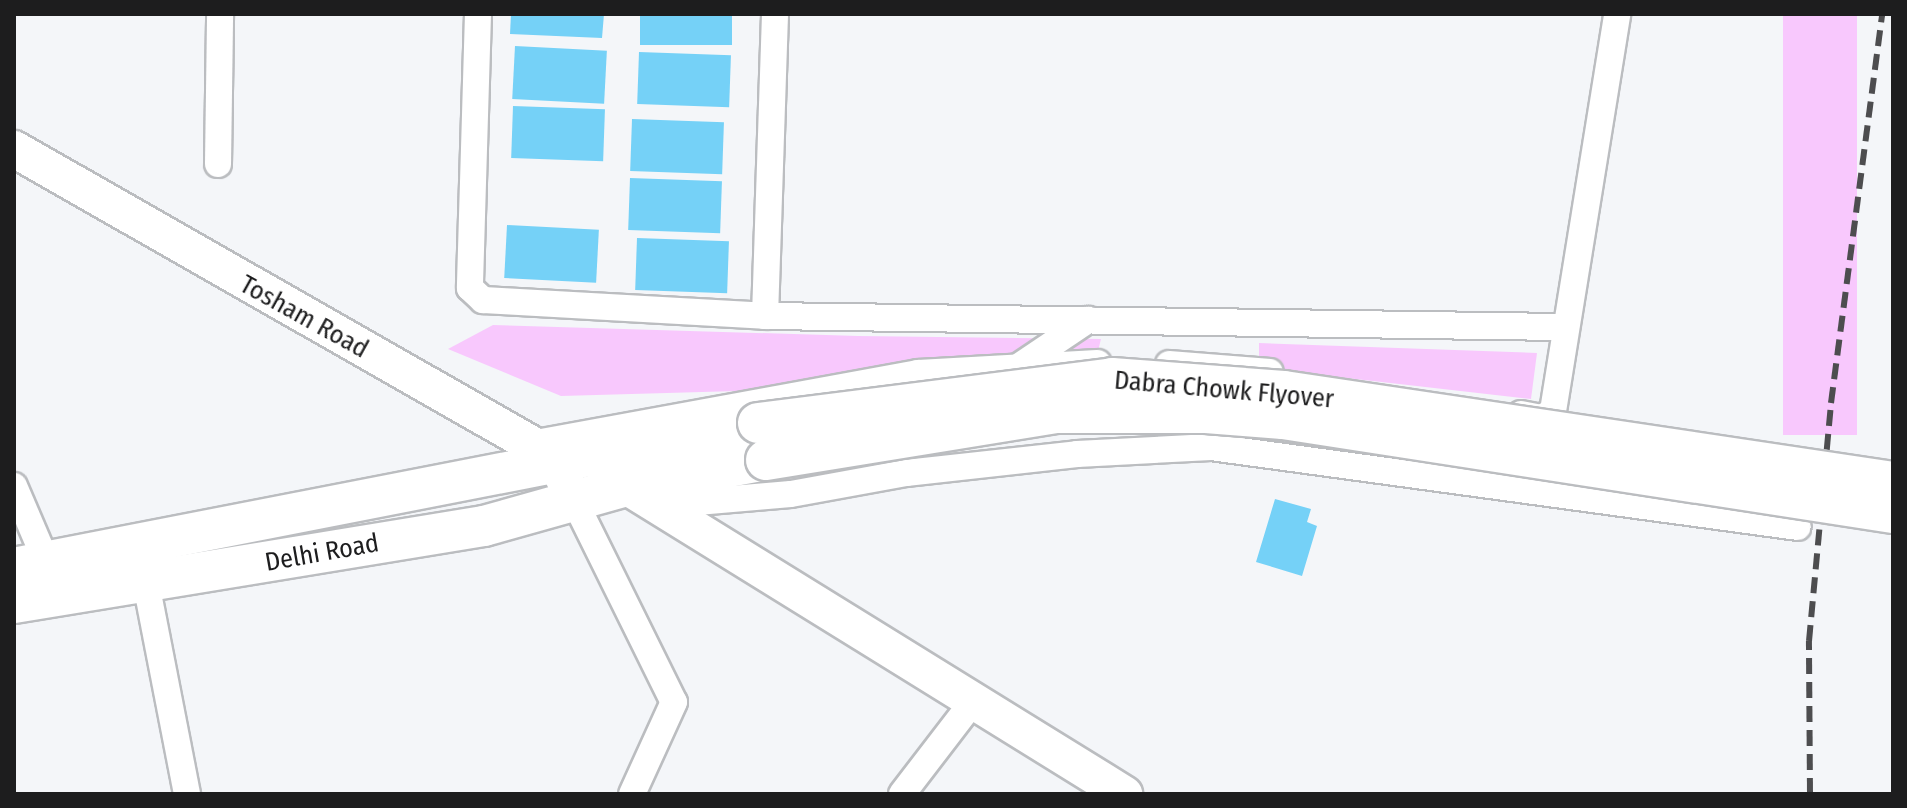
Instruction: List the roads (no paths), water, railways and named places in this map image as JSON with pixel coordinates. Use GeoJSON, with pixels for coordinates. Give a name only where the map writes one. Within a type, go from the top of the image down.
{"type":"FeatureCollection","features":[{"type":"Feature","properties":{"kind":"main road","name":"Tosham Road"},"geometry":{"type":"LineString","coordinates":[[14,149],[543,453]]}},
{"type":"Feature","properties":{"kind":"main road","name":"Dabra Chowk Flyover"},"geometry":{"type":"LineString","coordinates":[[626,486],[762,442],[1112,378],[1284,391],[1893,482]]}},
{"type":"Feature","properties":{"kind":"main road","name":"Dabra Chowk Flyover"},"geometry":{"type":"LineString","coordinates":[[543,453],[762,442],[1056,413],[1206,413],[1893,513]]}},
{"type":"Feature","properties":{"kind":"main road"},"geometry":{"type":"LineString","coordinates":[[543,453],[575,502]]}},
{"type":"Feature","properties":{"kind":"main road","name":"Delhi Road"},"geometry":{"type":"LineString","coordinates":[[14,603],[40,575],[543,453]]}},
{"type":"Feature","properties":{"kind":"main road"},"geometry":{"type":"LineString","coordinates":[[626,486],[662,505],[1124,794]]}},
{"type":"Feature","properties":{"kind":"main road","name":"Delhi Road"},"geometry":{"type":"LineString","coordinates":[[40,575],[146,583],[484,526],[626,486]]}},
{"type":"Feature","properties":{"kind":"street"},"geometry":{"type":"LineString","coordinates":[[218,164],[220,14]]}},
{"type":"Feature","properties":{"kind":"street"},"geometry":{"type":"LineString","coordinates":[[478,14],[474,294],[483,300],[765,316],[1565,327]]}},
{"type":"Feature","properties":{"kind":"street"},"geometry":{"type":"LineString","coordinates":[[765,316],[775,14]]}},
{"type":"Feature","properties":{"kind":"street"},"geometry":{"type":"LineString","coordinates":[[543,453],[918,373],[1018,367],[1222,365],[1542,418],[1553,411],[1617,14]]}},
{"type":"Feature","properties":{"kind":"street"},"geometry":{"type":"LineString","coordinates":[[1018,367],[1088,320]]}},
{"type":"Feature","properties":{"kind":"street"},"geometry":{"type":"LineString","coordinates":[[662,505],[791,494],[906,473],[1046,458],[1211,447],[1798,527]]}},
{"type":"Feature","properties":{"kind":"street"},"geometry":{"type":"LineString","coordinates":[[14,486],[40,575]]}},
{"type":"Feature","properties":{"kind":"street"},"geometry":{"type":"LineString","coordinates":[[575,502],[674,702],[632,794]]}},
{"type":"Feature","properties":{"kind":"street"},"geometry":{"type":"LineString","coordinates":[[146,583],[187,794]]}},
{"type":"Feature","properties":{"kind":"street"},"geometry":{"type":"LineString","coordinates":[[902,794],[975,699]]}},
{"type":"Feature","properties":{"kind":"railway"},"geometry":{"type":"LineString","coordinates":[[1810,794],[1809,641],[1831,403],[1882,14]]}}]}
